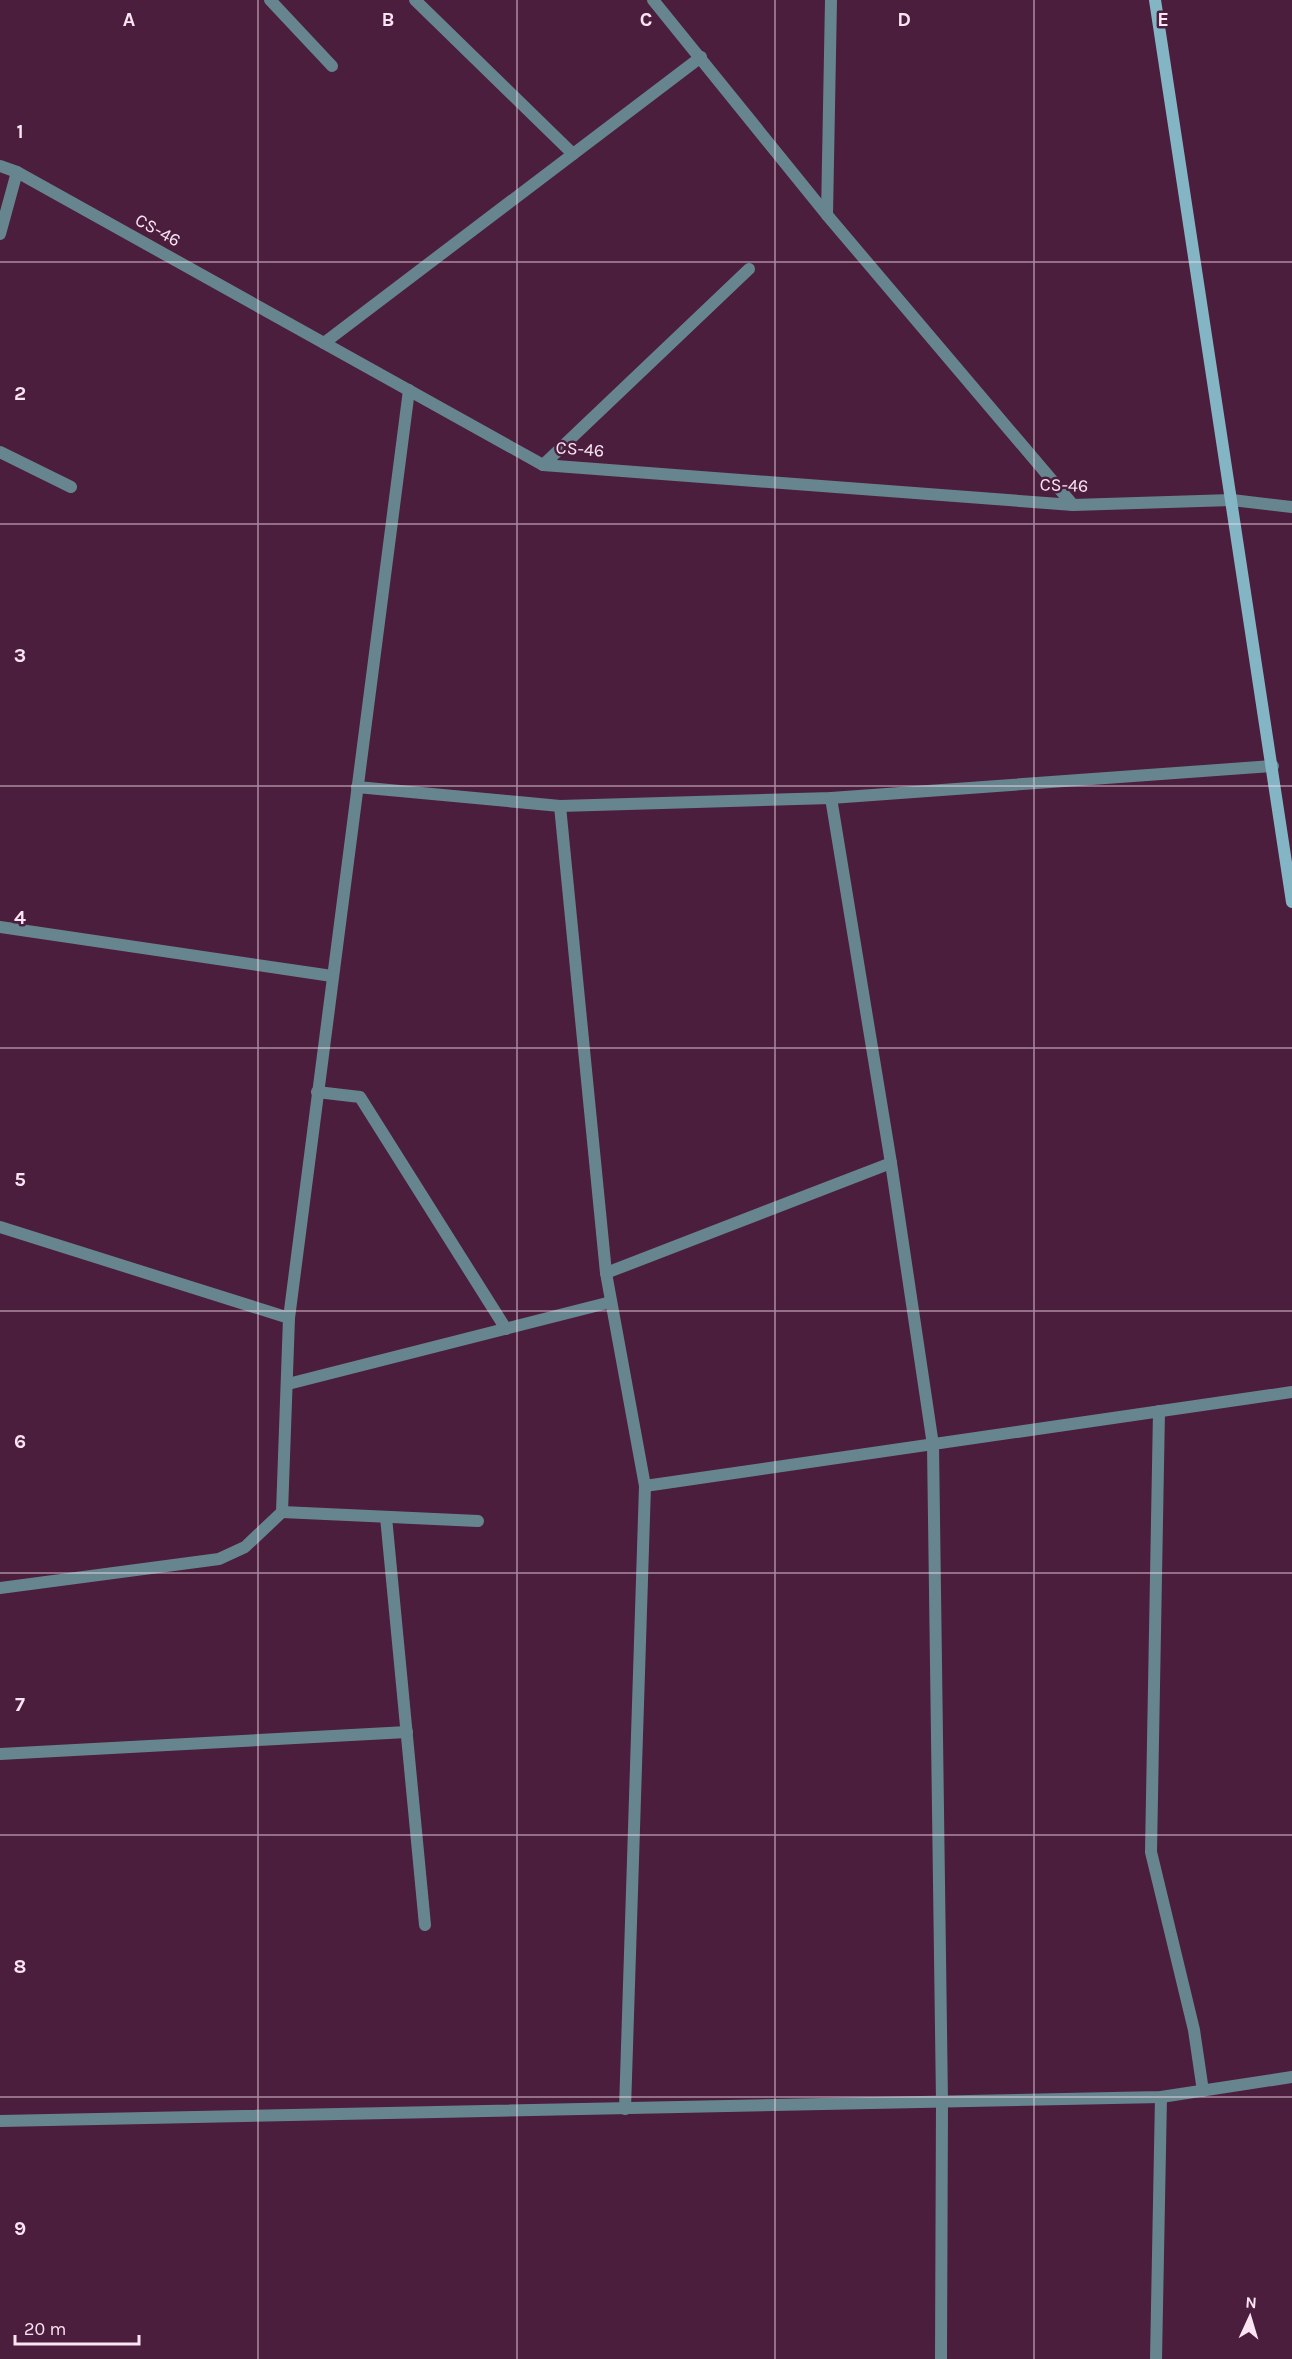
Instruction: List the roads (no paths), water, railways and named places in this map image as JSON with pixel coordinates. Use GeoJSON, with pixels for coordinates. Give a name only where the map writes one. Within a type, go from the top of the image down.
{"type":"FeatureCollection","features":[{"type":"Feature","properties":{"kind":"main road"},"geometry":{"type":"LineString","coordinates":[[1155,0],[1292,902]]}},
{"type":"Feature","properties":{"kind":"street"},"geometry":{"type":"LineString","coordinates":[[270,0],[332,66]]}},
{"type":"Feature","properties":{"kind":"street"},"geometry":{"type":"LineString","coordinates":[[415,0],[573,154]]}},
{"type":"Feature","properties":{"kind":"street"},"geometry":{"type":"LineString","coordinates":[[653,0],[827,215],[1073,505]]}},
{"type":"Feature","properties":{"kind":"street"},"geometry":{"type":"LineString","coordinates":[[827,215],[831,0]]}},
{"type":"Feature","properties":{"kind":"street"},"geometry":{"type":"LineString","coordinates":[[324,343],[701,57]]}},
{"type":"Feature","properties":{"kind":"street","name":"CS-46"},"geometry":{"type":"LineString","coordinates":[[0,166],[17,172],[543,465],[1073,505],[1232,500],[1292,507]]}},
{"type":"Feature","properties":{"kind":"street"},"geometry":{"type":"LineString","coordinates":[[0,234],[17,172]]}},
{"type":"Feature","properties":{"kind":"street"},"geometry":{"type":"LineString","coordinates":[[543,465],[749,269]]}},
{"type":"Feature","properties":{"kind":"street"},"geometry":{"type":"LineString","coordinates":[[0,1588],[219,1559],[245,1547],[282,1512],[289,1318],[409,390]]}},
{"type":"Feature","properties":{"kind":"street"},"geometry":{"type":"LineString","coordinates":[[0,452],[70,487]]}},
{"type":"Feature","properties":{"kind":"street"},"geometry":{"type":"LineString","coordinates":[[357,787],[560,806],[831,798],[1273,766]]}},
{"type":"Feature","properties":{"kind":"street"},"geometry":{"type":"LineString","coordinates":[[831,798],[891,1163],[933,1445],[942,2102],[941,2359]]}},
{"type":"Feature","properties":{"kind":"street"},"geometry":{"type":"LineString","coordinates":[[560,806],[606,1273],[645,1486],[625,2109]]}},
{"type":"Feature","properties":{"kind":"street"},"geometry":{"type":"LineString","coordinates":[[0,927],[332,976]]}},
{"type":"Feature","properties":{"kind":"street"},"geometry":{"type":"LineString","coordinates":[[317,1092],[360,1097],[506,1329]]}},
{"type":"Feature","properties":{"kind":"street"},"geometry":{"type":"LineString","coordinates":[[606,1273],[891,1163]]}},
{"type":"Feature","properties":{"kind":"street"},"geometry":{"type":"LineString","coordinates":[[0,1227],[289,1318]]}},
{"type":"Feature","properties":{"kind":"street"},"geometry":{"type":"LineString","coordinates":[[288,1384],[611,1302]]}},
{"type":"Feature","properties":{"kind":"street"},"geometry":{"type":"LineString","coordinates":[[645,1486],[1292,1392]]}},
{"type":"Feature","properties":{"kind":"street"},"geometry":{"type":"LineString","coordinates":[[1159,1411],[1151,1852],[1194,2030],[1203,2091]]}},
{"type":"Feature","properties":{"kind":"street"},"geometry":{"type":"LineString","coordinates":[[282,1512],[478,1521]]}},
{"type":"Feature","properties":{"kind":"street"},"geometry":{"type":"LineString","coordinates":[[386,1517],[425,1925]]}},
{"type":"Feature","properties":{"kind":"street"},"geometry":{"type":"LineString","coordinates":[[0,1754],[407,1731]]}},
{"type":"Feature","properties":{"kind":"street"},"geometry":{"type":"LineString","coordinates":[[0,2121],[1161,2097],[1292,2077]]}},
{"type":"Feature","properties":{"kind":"street"},"geometry":{"type":"LineString","coordinates":[[1156,2359],[1161,2097]]}}]}
